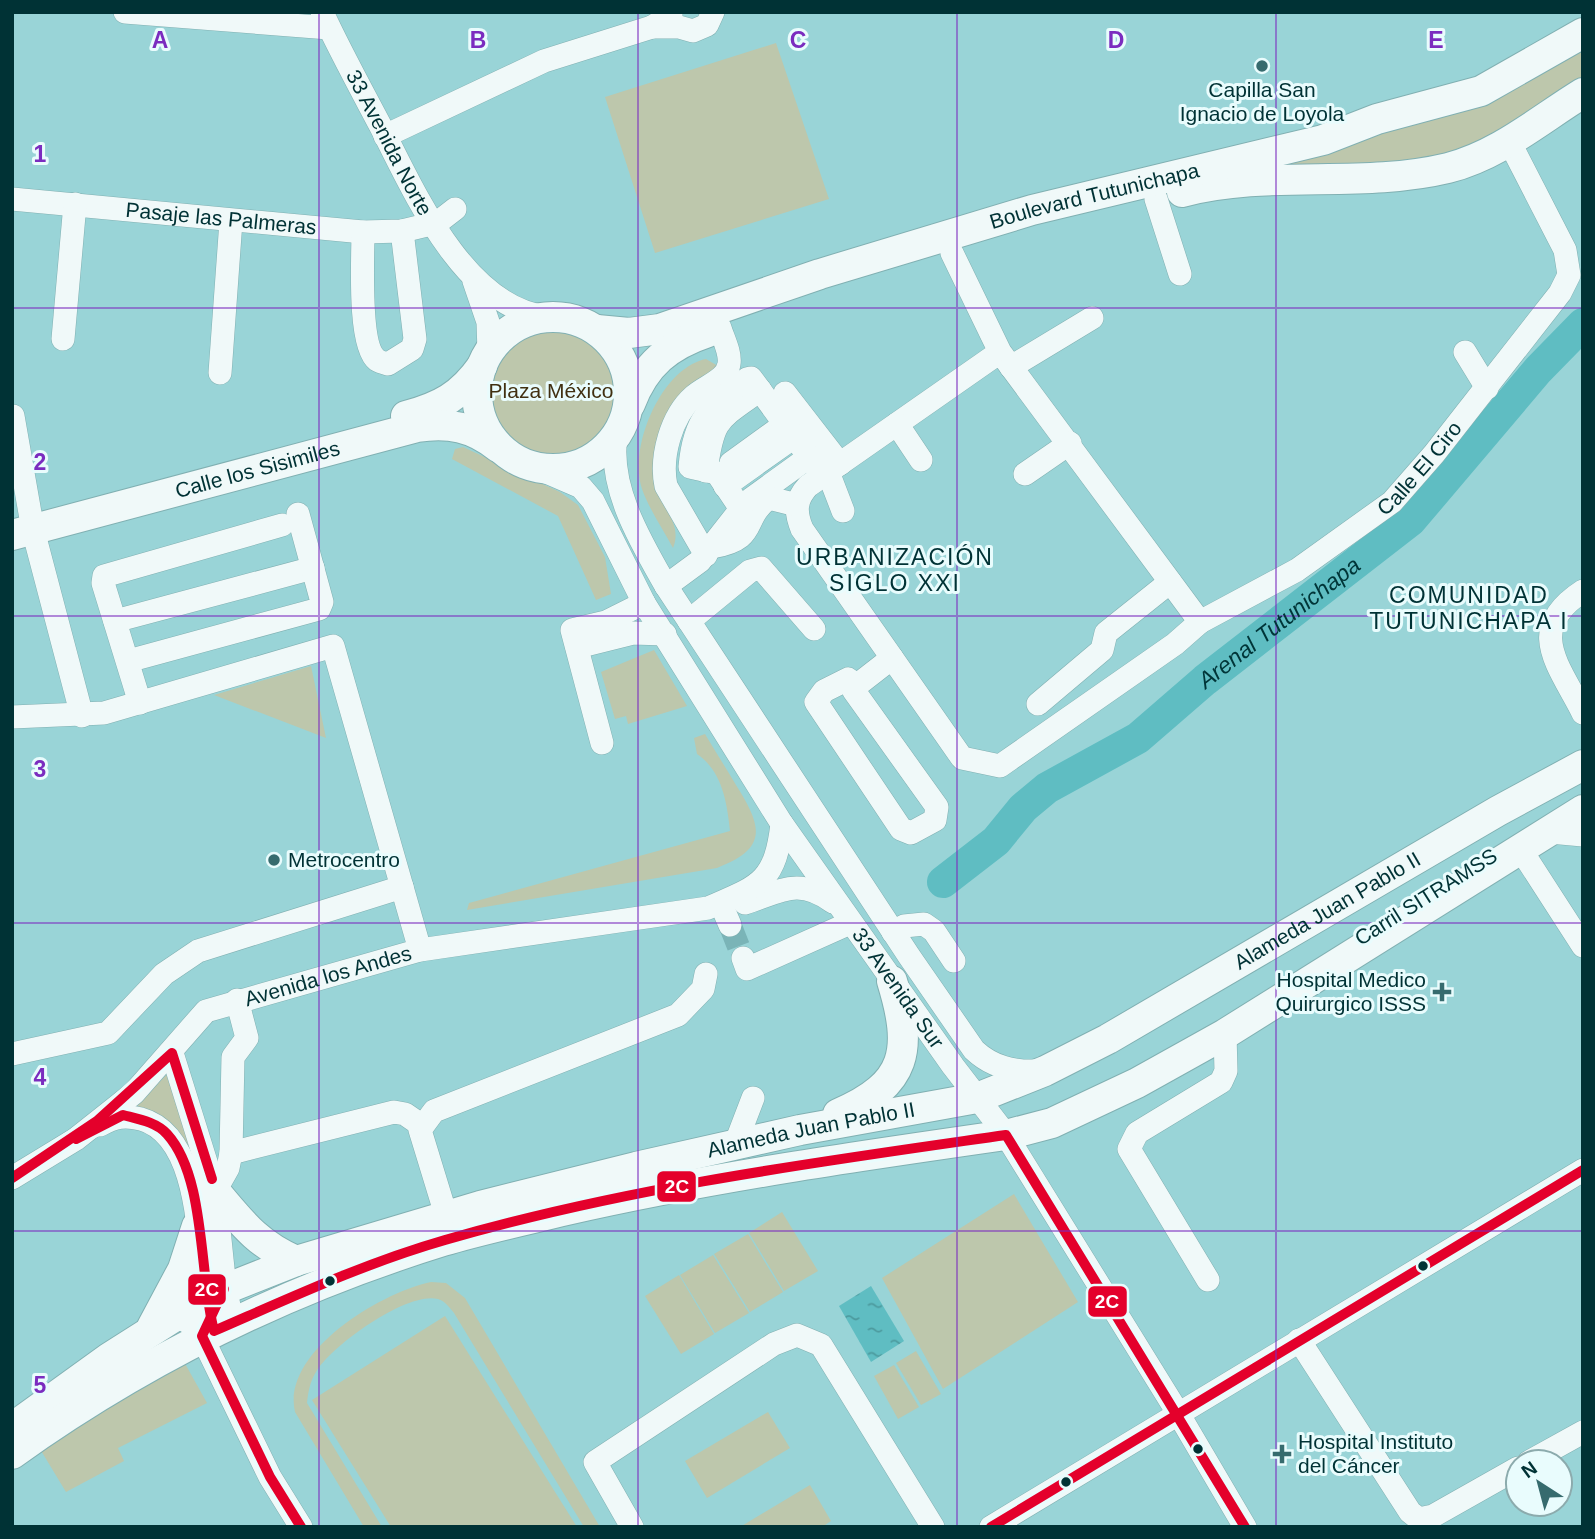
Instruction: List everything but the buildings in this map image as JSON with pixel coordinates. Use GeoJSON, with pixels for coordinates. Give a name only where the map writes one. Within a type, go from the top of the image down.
{"type":"FeatureCollection","features":[{"type":"Feature","properties":{"kind":"main road","name":"Boulevard Tutunichapa"},"geometry":{"type":"LineString","coordinates":[[597,330],[629,333],[660,329],[820,274],[1032,210],[1323,140],[1377,119],[1481,91],[1583,33]]}},
{"type":"Feature","properties":{"kind":"main road","name":"Boulevard Tutunichapa"},"geometry":{"type":"LineString","coordinates":[[630,404],[642,377],[661,354],[677,343],[720,328],[952,253],[1202,187],[1257,180],[1384,176],[1450,167],[1510,143],[1583,93]]}},
{"type":"Feature","properties":{"kind":"main road"},"geometry":{"type":"LineString","coordinates":[[547,317],[573,320],[597,330],[621,357],[629,379],[630,404],[617,436],[598,456],[564,469],[537,468],[516,461],[498,447],[484,426],[478,409],[477,392],[485,359],[511,330],[547,317]]}},
{"type":"Feature","properties":{"kind":"main road","name":"Calle los Sisimiles"},"geometry":{"type":"LineString","coordinates":[[22,525],[434,409],[470,384],[485,359]]}},
{"type":"Feature","properties":{"kind":"main road","name":"Calle los Sisimiles"},"geometry":{"type":"LineString","coordinates":[[22,525],[417,427],[443,425],[469,429],[498,447]]}},
{"type":"Feature","properties":{"kind":"main road","name":"Alameda Juan Pablo II"},"geometry":{"type":"LineString","coordinates":[[12,1428],[159,1326],[215,1315],[343,1276],[444,1241],[659,1189],[1006,1135],[1052,1123],[1137,1083],[1225,1034],[1534,841],[1579,781]]}},
{"type":"Feature","properties":{"kind":"main road","name":"Alameda Juan Pablo II"},"geometry":{"type":"LineString","coordinates":[[12,1454],[296,1261],[446,1215],[735,1145],[988,1094],[1045,1071],[1579,781]]}},
{"type":"Feature","properties":{"kind":"main road","name":"Carril SITRAMSS"},"geometry":{"type":"LineString","coordinates":[[988,1094],[1028,1090],[1121,1045],[1306,938],[1496,822],[1579,781]]}},
{"type":"Feature","properties":{"kind":"main road","name":"Carril SITRAMSS"},"geometry":{"type":"LineString","coordinates":[[1006,1135],[1065,1109],[1298,976],[1513,842],[1579,781]]}},
{"type":"Feature","properties":{"kind":"main road"},"geometry":{"type":"LineString","coordinates":[[800,1130],[871,1098],[894,1075],[904,1051],[905,1031],[892,981]]}},
{"type":"Feature","properties":{"kind":"main road"},"geometry":{"type":"LineString","coordinates":[[215,1191],[252,1236],[268,1248],[296,1261]]}},
{"type":"Feature","properties":{"kind":"main road"},"geometry":{"type":"LineString","coordinates":[[159,1326],[198,1226]]}},
{"type":"Feature","properties":{"kind":"street"},"geometry":{"type":"LineString","coordinates":[[125,12],[326,20]]}},
{"type":"Feature","properties":{"kind":"street"},"geometry":{"type":"LineString","coordinates":[[385,136],[544,61],[668,20],[694,31],[707,25],[717,14]]}},
{"type":"Feature","properties":{"kind":"street","name":"33 Avenida Norte"},"geometry":{"type":"LineString","coordinates":[[326,20],[410,189],[432,225],[481,284],[513,309],[547,317]]}},
{"type":"Feature","properties":{"kind":"street","name":"Calle El Ciro"},"geometry":{"type":"LineString","coordinates":[[786,502],[962,758],[1000,766],[1175,644],[1199,622],[1297,570],[1392,502],[1487,388],[1559,293],[1569,275],[1510,143]]}},
{"type":"Feature","properties":{"kind":"street","name":"Pasaje las Palmeras"},"geometry":{"type":"LineString","coordinates":[[12,199],[363,232],[402,231],[432,225]]}},
{"type":"Feature","properties":{"kind":"street"},"geometry":{"type":"LineString","coordinates":[[1156,199],[1180,274]]}},
{"type":"Feature","properties":{"kind":"street"},"geometry":{"type":"LineString","coordinates":[[63,339],[75,204]]}},
{"type":"Feature","properties":{"kind":"street"},"geometry":{"type":"LineString","coordinates":[[432,225],[455,209]]}},
{"type":"Feature","properties":{"kind":"street"},"geometry":{"type":"LineString","coordinates":[[220,373],[231,221]]}},
{"type":"Feature","properties":{"kind":"street"},"geometry":{"type":"LineString","coordinates":[[363,232],[361,301],[371,352],[377,360],[388,364],[412,349],[415,339],[402,231]]}},
{"type":"Feature","properties":{"kind":"street"},"geometry":{"type":"LineString","coordinates":[[952,253],[1006,360],[1070,443],[1199,622]]}},
{"type":"Feature","properties":{"kind":"street","name":"33 Avenida Norte"},"geometry":{"type":"LineString","coordinates":[[467,266],[481,295],[488,323],[485,359]]}},
{"type":"Feature","properties":{"kind":"street"},"geometry":{"type":"LineString","coordinates":[[721,484],[808,451],[897,424],[1006,360],[1092,318]]}},
{"type":"Feature","properties":{"kind":"street"},"geometry":{"type":"LineString","coordinates":[[716,548],[666,486],[664,475],[668,440],[680,415],[693,397],[724,375],[729,367],[730,358],[720,328]]}},
{"type":"Feature","properties":{"kind":"street"},"geometry":{"type":"LineString","coordinates":[[1465,352],[1487,388]]}},
{"type":"Feature","properties":{"kind":"street"},"geometry":{"type":"LineString","coordinates":[[716,548],[739,515],[721,484],[719,431],[766,390]]}},
{"type":"Feature","properties":{"kind":"street"},"geometry":{"type":"LineString","coordinates":[[666,586],[716,548],[745,534],[760,506],[769,498],[786,502],[802,493],[808,451],[766,390]]}},
{"type":"Feature","properties":{"kind":"street"},"geometry":{"type":"LineString","coordinates":[[766,390],[808,451],[843,511]]}},
{"type":"Feature","properties":{"kind":"street"},"geometry":{"type":"LineString","coordinates":[[13,416],[22,525],[82,716]]}},
{"type":"Feature","properties":{"kind":"street"},"geometry":{"type":"LineString","coordinates":[[897,424],[921,460]]}},
{"type":"Feature","properties":{"kind":"street","name":"33 Avenida Sur"},"geometry":{"type":"LineString","coordinates":[[617,436],[614,451],[620,485],[645,548],[666,586],[893,932],[985,1061],[1021,1072],[1045,1071]]}},
{"type":"Feature","properties":{"kind":"street"},"geometry":{"type":"LineString","coordinates":[[1026,474],[1070,443]]}},
{"type":"Feature","properties":{"kind":"street"},"geometry":{"type":"LineString","coordinates":[[721,484],[808,451]]}},
{"type":"Feature","properties":{"kind":"street","name":"33 Avenida Sur"},"geometry":{"type":"LineString","coordinates":[[537,468],[581,487],[593,501],[644,603],[797,848],[892,981],[988,1094],[1006,1135],[1178,1413],[1244,1527]]}},
{"type":"Feature","properties":{"kind":"street"},"geometry":{"type":"LineString","coordinates":[[128,661],[319,609],[322,602],[313,568],[290,520],[104,576],[103,583],[140,703]]}},
{"type":"Feature","properties":{"kind":"street"},"geometry":{"type":"LineString","coordinates":[[115,621],[313,568]]}},
{"type":"Feature","properties":{"kind":"street"},"geometry":{"type":"LineString","coordinates":[[690,621],[750,571],[761,568],[814,629]]}},
{"type":"Feature","properties":{"kind":"street"},"geometry":{"type":"LineString","coordinates":[[1038,704],[1102,650],[1106,634],[1170,582]]}},
{"type":"Feature","properties":{"kind":"street"},"geometry":{"type":"LineString","coordinates":[[1583,591],[1556,614],[1549,640],[1555,660],[1583,713]]}},
{"type":"Feature","properties":{"kind":"street"},"geometry":{"type":"LineString","coordinates":[[575,638],[644,603]]}},
{"type":"Feature","properties":{"kind":"street"},"geometry":{"type":"LineString","coordinates":[[575,638],[633,633],[665,634]]}},
{"type":"Feature","properties":{"kind":"street"},"geometry":{"type":"LineString","coordinates":[[575,638],[603,743]]}},
{"type":"Feature","properties":{"kind":"street"},"geometry":{"type":"LineString","coordinates":[[12,717],[26,714],[82,716],[140,703],[333,646],[419,950]]}},
{"type":"Feature","properties":{"kind":"street"},"geometry":{"type":"LineString","coordinates":[[856,686],[848,679],[824,691],[817,702],[901,829],[911,834],[935,820],[937,807],[855,696],[856,686],[892,658]]}},
{"type":"Feature","properties":{"kind":"street"},"geometry":{"type":"LineString","coordinates":[[770,892],[790,865],[797,848],[801,828],[799,787]]}},
{"type":"Feature","properties":{"kind":"street","name":"Avenida los Andes"},"geometry":{"type":"LineString","coordinates":[[720,915],[771,871],[777,858],[782,824]]}},
{"type":"Feature","properties":{"kind":"street"},"geometry":{"type":"LineString","coordinates":[[1576,931],[1548,893],[1534,841],[1583,835]]}},
{"type":"Feature","properties":{"kind":"street","name":"Avenida los Andes"},"geometry":{"type":"LineString","coordinates":[[18,1176],[76,1139],[134,1093],[172,1053],[186,1031],[206,1011],[237,1000],[419,950],[720,915],[770,892],[801,886],[820,892],[844,914]]}},
{"type":"Feature","properties":{"kind":"street"},"geometry":{"type":"LineString","coordinates":[[12,1054],[108,1033],[173,966],[211,945],[402,887]]}},
{"type":"Feature","properties":{"kind":"street"},"geometry":{"type":"LineString","coordinates":[[743,958],[747,969],[844,914]]}},
{"type":"Feature","properties":{"kind":"street"},"geometry":{"type":"LineString","coordinates":[[893,932],[904,926],[924,924],[934,932],[954,961]]}},
{"type":"Feature","properties":{"kind":"street"},"geometry":{"type":"LineString","coordinates":[[421,1125],[434,1111],[678,1015],[703,989],[706,974]]}},
{"type":"Feature","properties":{"kind":"street"},"geometry":{"type":"LineString","coordinates":[[215,1191],[228,1168],[231,1153],[233,1057],[247,1038],[237,1000]]}},
{"type":"Feature","properties":{"kind":"street"},"geometry":{"type":"LineString","coordinates":[[1208,1280],[1129,1149],[1136,1132],[1221,1082],[1226,1071],[1225,1034]]}},
{"type":"Feature","properties":{"kind":"street"},"geometry":{"type":"LineString","coordinates":[[172,1053],[215,1191],[215,1315]]}},
{"type":"Feature","properties":{"kind":"street"},"geometry":{"type":"LineString","coordinates":[[735,1145],[753,1098]]}},
{"type":"Feature","properties":{"kind":"street"},"geometry":{"type":"LineString","coordinates":[[231,1153],[394,1112],[405,1114],[421,1125],[446,1215]]}},
{"type":"Feature","properties":{"kind":"street"},"geometry":{"type":"LineString","coordinates":[[76,1139],[123,1115],[153,1123],[168,1135],[183,1159],[215,1315],[270,1476],[301,1527]]}},
{"type":"Feature","properties":{"kind":"street"},"geometry":{"type":"LineString","coordinates":[[991,1527],[1583,1170]]}},
{"type":"Feature","properties":{"kind":"street"},"geometry":{"type":"LineString","coordinates":[[632,1527],[595,1462],[774,1344],[797,1335],[821,1345],[933,1527]]}},
{"type":"Feature","properties":{"kind":"street"},"geometry":{"type":"LineString","coordinates":[[1299,1340],[1410,1512],[1419,1519],[1433,1516],[1504,1476]]}},
{"type":"Feature","properties":{"kind":"street"},"geometry":{"type":"LineString","coordinates":[[1554,1448],[1583,1432]]}},
{"type":"Feature","properties":{"kind":"green space"},"geometry":{"type":"Polygon","coordinates":[[[776,43],[829,199],[655,253],[605,97],[776,43]]]}},
{"type":"Feature","properties":{"kind":"green space"},"geometry":{"type":"Polygon","coordinates":[[[1583,48],[1583,85],[1501,135],[1434,162],[1279,166],[1583,48]]]}},
{"type":"Feature","properties":{"kind":"green space","name":"Plaza México"},"geometry":{"type":"Polygon","coordinates":[[[551,325],[576,330],[598,344],[612,366],[617,391],[612,416],[598,438],[576,452],[551,457],[526,452],[504,438],[490,416],[485,391],[490,366],[504,344],[526,330],[551,325]]]}},
{"type":"Feature","properties":{"kind":"green space"},"geometry":{"type":"Polygon","coordinates":[[[706,359],[718,366],[697,381],[669,411],[657,440],[657,477],[662,499],[674,526],[673,548],[642,489],[640,453],[644,432],[662,393],[675,377],[690,365],[706,359]]]}},
{"type":"Feature","properties":{"kind":"green space"},"geometry":{"type":"Polygon","coordinates":[[[463,447],[560,492],[578,505],[605,557],[611,594],[596,600],[558,516],[452,459],[455,449],[463,447]]]}},
{"type":"Feature","properties":{"kind":"green space"},"geometry":{"type":"Polygon","coordinates":[[[654,650],[687,706],[628,724],[626,716],[615,719],[601,672],[654,650]]]}},
{"type":"Feature","properties":{"kind":"green space"},"geometry":{"type":"Polygon","coordinates":[[[311,666],[326,738],[214,695],[311,666]]]}},
{"type":"Feature","properties":{"kind":"green space"},"geometry":{"type":"Polygon","coordinates":[[[705,734],[751,812],[756,834],[746,852],[717,868],[467,910],[469,903],[730,831],[725,798],[718,778],[697,754],[694,738],[705,734]]]}},
{"type":"Feature","properties":{"kind":"green space"},"geometry":{"type":"Polygon","coordinates":[[[167,1074],[211,1190],[169,1127],[154,1113],[134,1109],[167,1074]]]}},
{"type":"Feature","properties":{"kind":"green space"},"geometry":{"type":"Polygon","coordinates":[[[1014,1194],[1078,1302],[943,1389],[882,1278],[1014,1194]]]}},
{"type":"Feature","properties":{"kind":"green space"},"geometry":{"type":"Polygon","coordinates":[[[782,1212],[818,1271],[784,1291],[749,1233],[782,1212]]]}},
{"type":"Feature","properties":{"kind":"green space"},"geometry":{"type":"Polygon","coordinates":[[[748,1234],[783,1292],[750,1312],[714,1254],[748,1234]]]}},
{"type":"Feature","properties":{"kind":"green space"},"geometry":{"type":"Polygon","coordinates":[[[713,1255],[749,1313],[715,1333],[680,1275],[713,1255]]]}},
{"type":"Feature","properties":{"kind":"green space"},"geometry":{"type":"Polygon","coordinates":[[[679,1275],[714,1334],[681,1354],[645,1296],[679,1275]]]}},
{"type":"Feature","properties":{"kind":"green space"},"geometry":{"type":"Polygon","coordinates":[[[431,1282],[446,1283],[465,1298],[600,1527],[584,1527],[454,1313],[441,1300],[424,1299],[390,1312],[353,1335],[324,1361],[310,1387],[307,1403],[382,1527],[364,1527],[295,1412],[295,1390],[303,1368],[319,1347],[339,1328],[387,1298],[431,1282]]]}},
{"type":"Feature","properties":{"kind":"green space"},"geometry":{"type":"Polygon","coordinates":[[[445,1316],[577,1527],[391,1527],[312,1400],[445,1316]]]}},
{"type":"Feature","properties":{"kind":"green space"},"geometry":{"type":"Polygon","coordinates":[[[916,1351],[941,1394],[921,1405],[896,1363],[916,1351]]]}},
{"type":"Feature","properties":{"kind":"green space"},"geometry":{"type":"Polygon","coordinates":[[[183,1360],[207,1403],[118,1448],[124,1461],[66,1492],[40,1449],[183,1360]]]}},
{"type":"Feature","properties":{"kind":"green space"},"geometry":{"type":"Polygon","coordinates":[[[894,1365],[919,1407],[898,1419],[874,1376],[894,1365]]]}},
{"type":"Feature","properties":{"kind":"green space"},"geometry":{"type":"Polygon","coordinates":[[[768,1412],[790,1448],[707,1498],[685,1461],[768,1412]]]}},
{"type":"Feature","properties":{"kind":"green space"},"geometry":{"type":"Polygon","coordinates":[[[810,1485],[831,1521],[822,1527],[740,1527],[810,1485]]]}},
{"type":"Feature","properties":{"kind":"water"},"geometry":{"type":"Polygon","coordinates":[[[871,1286],[904,1341],[871,1362],[839,1306],[871,1286]]]}},
{"type":"Feature","properties":{"kind":"waterway","name":"Arenal Tutunichapa"},"geometry":{"type":"LineString","coordinates":[[943,882],[996,841],[1023,808],[1047,788],[1138,738],[1205,680],[1411,520],[1538,370],[1583,324]]}},
{"type":"Feature","properties":{"kind":"tunnel"},"geometry":{"type":"LineString","coordinates":[[730,925],[743,958]]}},
{"type":"Feature","properties":{"kind":"transit line","name":"2C"},"geometry":{"type":"LineString","coordinates":[[12,1178],[97,1121],[172,1053],[212,1179]]}},
{"type":"Feature","properties":{"kind":"transit line","name":"2C"},"geometry":{"type":"LineString","coordinates":[[76,1139],[123,1115],[163,1130],[180,1152],[195,1200],[214,1331],[386,1259],[514,1221],[724,1178],[1006,1135],[1245,1527]]}},
{"type":"Feature","properties":{"kind":"transit line","name":"2C"},"geometry":{"type":"LineString","coordinates":[[991,1527],[1583,1170]]}},
{"type":"Feature","properties":{"kind":"transit line","name":"2C"},"geometry":{"type":"LineString","coordinates":[[224,1289],[202,1336],[270,1477],[301,1527]]}},
{"type":"Feature","properties":{"kind":"place","name":"Capilla San Ignacio de Loyola"},"geometry":{"type":"Point","coordinates":[1262,66]}},
{"type":"Feature","properties":{"kind":"place","name":"Metrocentro"},"geometry":{"type":"Point","coordinates":[274,860]}},
{"type":"Feature","properties":{"kind":"place","name":"Hospital Medico Quirurgico ISSS"},"geometry":{"type":"Point","coordinates":[1442,992]}},
{"type":"Feature","properties":{"kind":"place","name":"Hospital Instituto del Cáncer"},"geometry":{"type":"Point","coordinates":[1282,1454]}},
{"type":"Feature","properties":{"kind":"district","name":"URBANIZACIÓN SIGLO XXI"},"geometry":{"type":"Point","coordinates":[895,570]}},
{"type":"Feature","properties":{"kind":"district","name":"COMUNIDAD TUTUNICHAPA I"},"geometry":{"type":"Point","coordinates":[1469,608]}}]}
